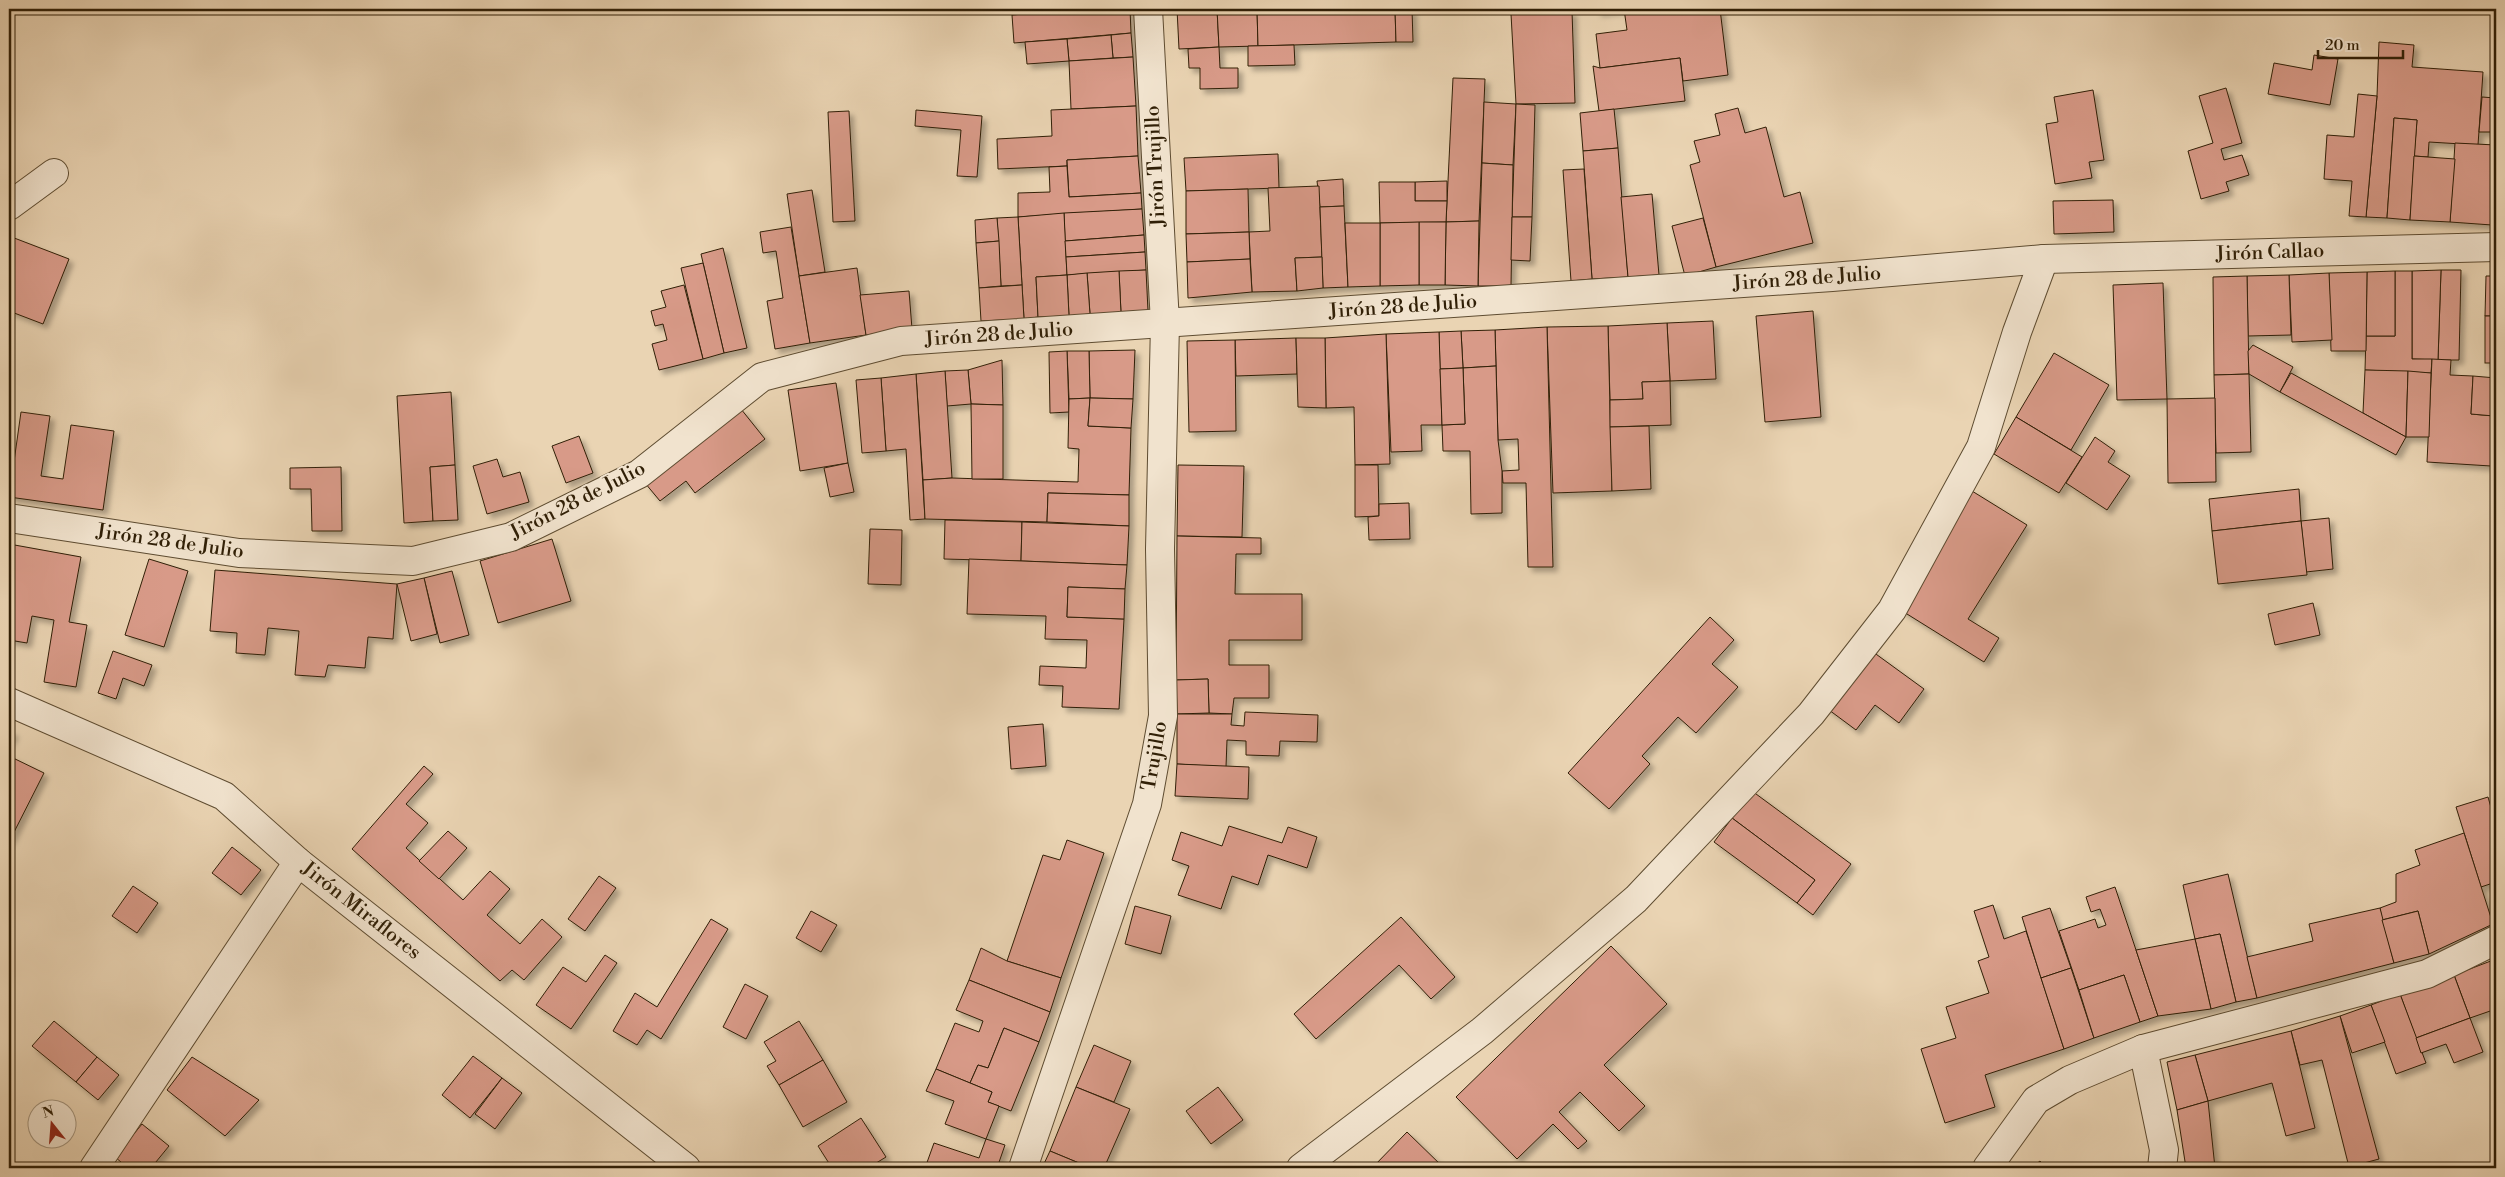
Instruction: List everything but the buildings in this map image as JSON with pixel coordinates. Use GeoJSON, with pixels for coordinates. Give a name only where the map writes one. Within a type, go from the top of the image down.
{"type":"FeatureCollection","features":[{"type":"Feature","properties":{"kind":"street","name":"Jirón Trujillo"},"geometry":{"type":"LineString","coordinates":[[1148,9],[1165,323]]}},
{"type":"Feature","properties":{"kind":"street"},"geometry":{"type":"LineString","coordinates":[[9,206],[54,173]]}},
{"type":"Feature","properties":{"kind":"street","name":"Jirón Callao"},"geometry":{"type":"LineString","coordinates":[[2044,260],[2496,247]]}},
{"type":"Feature","properties":{"kind":"street","name":"Jirón 28 de Julio"},"geometry":{"type":"LineString","coordinates":[[9,518],[239,553],[413,561],[511,537],[639,474],[762,377],[901,342],[1822,278],[2044,260]]}},
{"type":"Feature","properties":{"kind":"street"},"geometry":{"type":"LineString","coordinates":[[1300,1168],[1482,1031],[1636,899],[1811,714],[1892,610],[1981,447],[2017,332],[2044,260]]}},
{"type":"Feature","properties":{"kind":"street","name":"Trujillo"},"geometry":{"type":"LineString","coordinates":[[1023,1168],[1147,804],[1162,716],[1160,549],[1165,323]]}},
{"type":"Feature","properties":{"kind":"street","name":"Jirón Miraflores"},"geometry":{"type":"LineString","coordinates":[[9,702],[224,796],[298,862],[686,1168]]}},
{"type":"Feature","properties":{"kind":"street"},"geometry":{"type":"LineString","coordinates":[[94,1168],[298,862]]}},
{"type":"Feature","properties":{"kind":"street"},"geometry":{"type":"LineString","coordinates":[[1987,1168],[2036,1100],[2070,1080],[2143,1048],[2428,974],[2496,940]]}},
{"type":"Feature","properties":{"kind":"street"},"geometry":{"type":"LineString","coordinates":[[2143,1048],[2164,1150],[2162,1168]]}}]}
